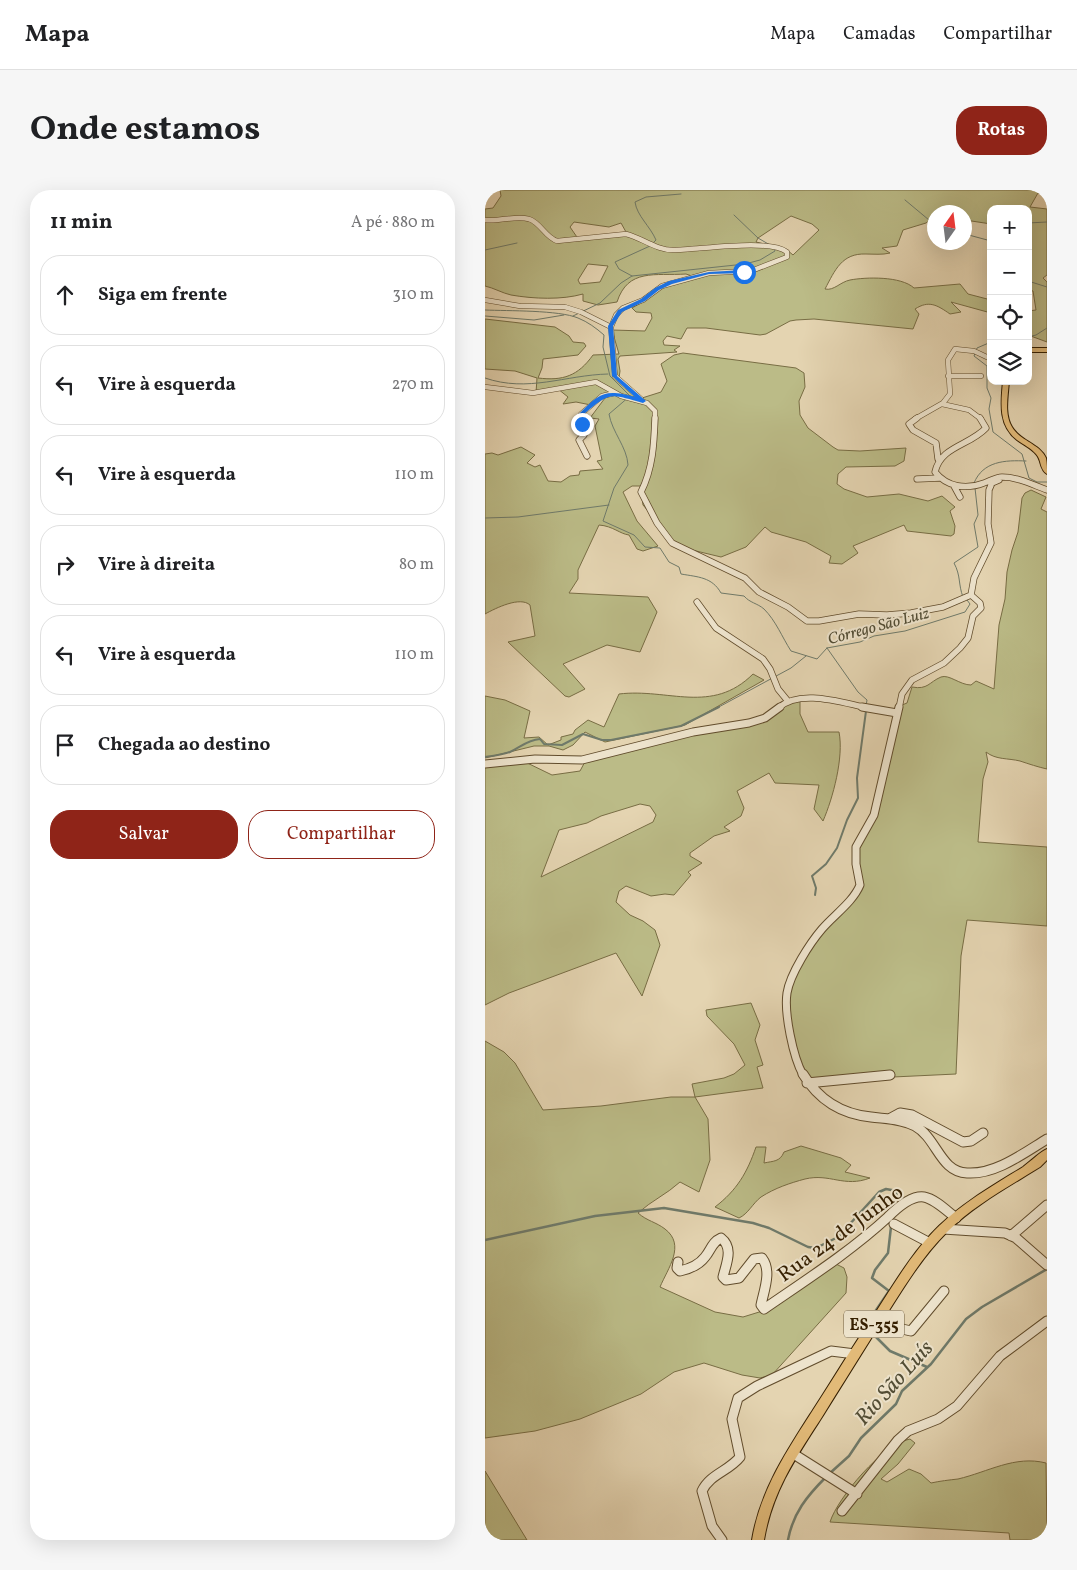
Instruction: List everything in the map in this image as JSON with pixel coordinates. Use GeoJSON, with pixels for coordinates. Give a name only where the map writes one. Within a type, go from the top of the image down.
{"type":"FeatureCollection","features":[{"type":"Feature","properties":{"kind":"main road"},"geometry":{"type":"LineString","coordinates":[[1032,350],[1047,350]]}},
{"type":"Feature","properties":{"kind":"main road"},"geometry":{"type":"LineString","coordinates":[[1006,385],[1005,417],[1007,427],[1015,436],[1041,454],[1044,468],[1047,472]]}},
{"type":"Feature","properties":{"kind":"main road","name":"ES-355"},"geometry":{"type":"LineString","coordinates":[[758,1540],[760,1524],[768,1502],[791,1452],[930,1243],[956,1218],[1041,1163],[1047,1153]]}},
{"type":"Feature","properties":{"kind":"street"},"geometry":{"type":"LineString","coordinates":[[485,220],[500,221],[517,217],[531,220],[552,240],[557,241],[626,234],[635,236],[655,246],[671,250],[768,246],[779,247],[787,252],[787,257],[751,271],[709,273],[661,286],[643,300],[623,308],[616,315],[611,326],[615,376],[655,411],[655,444],[649,472],[641,492],[657,523],[676,545],[745,578],[765,596],[788,607],[807,620],[819,621],[859,614],[887,615],[911,613],[943,607],[971,594]]}},
{"type":"Feature","properties":{"kind":"street"},"geometry":{"type":"LineString","coordinates":[[485,300],[520,306],[565,307],[611,326]]}},
{"type":"Feature","properties":{"kind":"street"},"geometry":{"type":"LineString","coordinates":[[987,356],[968,349],[955,350],[949,356],[947,362],[950,392],[943,404],[920,415],[909,424],[912,430],[928,437],[936,444],[938,459],[935,472],[939,478],[954,486],[975,485],[998,477],[1007,477],[1047,490]]}},
{"type":"Feature","properties":{"kind":"street"},"geometry":{"type":"LineString","coordinates":[[948,376],[981,376]]}},
{"type":"Feature","properties":{"kind":"street"},"geometry":{"type":"LineString","coordinates":[[485,387],[533,393],[592,381],[601,382],[615,393],[643,401]]}},
{"type":"Feature","properties":{"kind":"street"},"geometry":{"type":"LineString","coordinates":[[587,456],[579,440],[584,435],[581,414],[602,396],[615,393]]}},
{"type":"Feature","properties":{"kind":"street"},"geometry":{"type":"LineString","coordinates":[[938,459],[950,450],[976,437],[986,428],[984,420],[980,416],[963,408],[943,404]]}},
{"type":"Feature","properties":{"kind":"street"},"geometry":{"type":"LineString","coordinates":[[971,594],[974,578],[991,543],[988,524],[989,490],[992,483],[1007,477]]}},
{"type":"Feature","properties":{"kind":"street"},"geometry":{"type":"LineString","coordinates":[[917,479],[939,478]]}},
{"type":"Feature","properties":{"kind":"street"},"geometry":{"type":"LineString","coordinates":[[954,486],[960,497]]}},
{"type":"Feature","properties":{"kind":"street"},"geometry":{"type":"LineString","coordinates":[[971,594],[980,603],[981,608],[973,616],[965,642],[944,663],[912,680],[902,694],[874,815],[856,847],[859,890],[814,939],[787,991],[791,1045],[795,1060],[807,1083],[819,1096],[838,1109],[855,1116],[889,1119],[913,1125],[923,1131],[933,1142],[949,1168],[965,1174],[983,1171],[1002,1163],[1047,1139]]}},
{"type":"Feature","properties":{"kind":"street"},"geometry":{"type":"LineString","coordinates":[[697,602],[716,628],[763,659],[771,669],[778,689],[787,700]]}},
{"type":"Feature","properties":{"kind":"street"},"geometry":{"type":"LineString","coordinates":[[485,764],[535,758],[570,760],[589,758],[693,732],[756,721],[770,714],[787,700],[803,697],[897,712]]}},
{"type":"Feature","properties":{"kind":"street"},"geometry":{"type":"LineString","coordinates":[[807,1083],[890,1075]]}},
{"type":"Feature","properties":{"kind":"street"},"geometry":{"type":"LineString","coordinates":[[889,1119],[900,1114],[912,1115],[963,1142],[971,1141],[983,1132]]}},
{"type":"Feature","properties":{"kind":"street","name":"Rua 24 de Junho"},"geometry":{"type":"LineString","coordinates":[[678,1262],[677,1268],[680,1271],[694,1266],[703,1258],[716,1240],[721,1238],[725,1240],[728,1246],[728,1256],[723,1277],[725,1280],[732,1282],[739,1279],[753,1259],[762,1258],[766,1264],[761,1305],[764,1309],[771,1306],[795,1286],[863,1240],[897,1208],[915,1198],[924,1197],[933,1200],[956,1218]]}},
{"type":"Feature","properties":{"kind":"street"},"geometry":{"type":"LineString","coordinates":[[1011,1236],[1047,1205]]}},
{"type":"Feature","properties":{"kind":"street"},"geometry":{"type":"LineString","coordinates":[[894,1224],[930,1243]]}},
{"type":"Feature","properties":{"kind":"street"},"geometry":{"type":"LineString","coordinates":[[943,1229],[997,1232],[1011,1236],[1047,1265]]}},
{"type":"Feature","properties":{"kind":"street"},"geometry":{"type":"LineString","coordinates":[[881,1314],[902,1329],[911,1330],[915,1328],[944,1291]]}},
{"type":"Feature","properties":{"kind":"street"},"geometry":{"type":"LineString","coordinates":[[842,1511],[898,1440],[908,1431],[938,1419],[957,1406],[1000,1356],[1047,1321]]}},
{"type":"Feature","properties":{"kind":"street"},"geometry":{"type":"LineString","coordinates":[[722,1540],[712,1526],[703,1491],[708,1480],[737,1463],[741,1456],[732,1419],[733,1408],[738,1398],[757,1386],[831,1351],[855,1354]]}},
{"type":"Feature","properties":{"kind":"street"},"geometry":{"type":"LineString","coordinates":[[791,1452],[857,1494]]}},
{"type":"Feature","properties":{"kind":"green space"},"geometry":{"type":"Polygon","coordinates":[[[500,190],[1047,190],[1047,194],[1038,193],[1031,205],[987,205],[987,223],[972,221],[972,205],[927,205],[927,222],[903,230],[897,246],[882,248],[890,253],[851,256],[836,269],[825,289],[831,289],[850,280],[865,278],[892,279],[901,281],[914,288],[960,284],[968,294],[987,299],[987,312],[951,302],[961,312],[950,314],[937,306],[929,304],[920,306],[915,309],[919,314],[913,329],[814,319],[790,321],[766,334],[760,335],[706,328],[687,328],[681,339],[667,336],[663,341],[664,345],[680,346],[674,350],[677,352],[620,356],[618,359],[619,378],[642,398],[661,392],[667,381],[661,364],[674,355],[683,353],[796,368],[804,373],[805,387],[799,401],[800,415],[808,428],[833,447],[838,450],[860,451],[906,448],[904,461],[895,466],[846,467],[838,474],[837,484],[844,489],[867,497],[899,494],[928,501],[942,496],[955,507],[950,511],[955,526],[954,534],[951,536],[907,531],[904,525],[853,546],[858,553],[842,564],[829,563],[831,556],[806,542],[771,532],[765,527],[746,547],[721,557],[677,545],[643,505],[641,491],[643,486],[632,486],[623,492],[637,521],[658,546],[643,551],[637,549],[629,535],[599,525],[578,570],[578,579],[569,593],[648,597],[657,612],[640,652],[607,645],[563,664],[585,689],[569,697],[565,696],[508,642],[535,636],[530,605],[514,602],[485,614],[485,454],[492,453],[498,455],[521,447],[535,455],[527,463],[535,467],[540,465],[548,481],[561,482],[570,476],[579,475],[580,471],[603,469],[597,461],[602,460],[595,426],[599,419],[590,418],[605,398],[611,395],[608,394],[591,405],[576,402],[563,404],[568,397],[558,389],[536,393],[537,378],[515,371],[485,369],[485,319],[555,327],[569,336],[573,342],[584,343],[586,346],[578,355],[543,359],[538,378],[562,378],[582,368],[593,355],[619,354],[612,330],[645,331],[652,318],[651,313],[636,312],[632,308],[646,300],[659,288],[692,276],[686,274],[644,276],[628,284],[617,302],[598,305],[583,301],[583,294],[557,298],[511,295],[485,286],[485,209],[493,208],[501,196],[500,190]],[[791,216],[758,238],[756,242],[786,249],[793,255],[819,230],[812,224],[791,216]],[[574,222],[570,227],[579,240],[633,235],[626,232],[621,223],[609,227],[574,222]],[[588,264],[578,280],[580,284],[600,282],[608,266],[588,264]]]}},
{"type":"Feature","properties":{"kind":"green space"},"geometry":{"type":"Polygon","coordinates":[[[1032,207],[1047,209],[1047,275],[1043,278],[1047,282],[1047,342],[1032,336],[1032,310],[1036,310],[1033,291],[1032,207]]]}},
{"type":"Feature","properties":{"kind":"green space"},"geometry":{"type":"Polygon","coordinates":[[[1031,490],[1046,497],[1041,509],[1047,512],[1047,769],[1020,761],[998,758],[986,752],[988,762],[983,779],[978,842],[1047,847],[1047,926],[967,920],[961,956],[956,1074],[809,1081],[800,1076],[785,991],[803,957],[854,893],[857,885],[858,845],[877,799],[902,705],[907,703],[912,687],[925,686],[944,676],[967,685],[971,685],[976,681],[994,689],[999,625],[1005,599],[1007,572],[1018,532],[1022,498],[1025,493],[1031,490]]]}},
{"type":"Feature","properties":{"kind":"green space"},"geometry":{"type":"Polygon","coordinates":[[[753,674],[764,680],[685,725],[605,742],[585,732],[573,745],[563,750],[549,746],[534,746],[485,758],[485,696],[505,700],[530,711],[524,738],[539,737],[548,745],[561,740],[561,737],[573,734],[575,730],[588,720],[604,727],[619,694],[637,693],[706,697],[722,694],[753,674]]]}},
{"type":"Feature","properties":{"kind":"green space"},"geometry":{"type":"Polygon","coordinates":[[[800,697],[800,714],[808,732],[839,732],[840,753],[837,777],[823,821],[814,809],[819,785],[775,783],[769,773],[737,791],[744,808],[741,816],[724,827],[730,831],[714,836],[690,853],[690,856],[702,863],[688,872],[691,875],[674,895],[651,896],[626,886],[619,891],[616,902],[630,915],[643,921],[655,930],[660,945],[642,996],[616,953],[509,993],[485,1005],[485,763],[519,759],[552,775],[580,771],[587,758],[655,739],[754,720],[800,697]],[[640,804],[601,816],[587,823],[559,830],[541,877],[653,822],[656,815],[650,806],[640,804]]]}},
{"type":"Feature","properties":{"kind":"green space"},"geometry":{"type":"Polygon","coordinates":[[[751,1003],[760,1025],[755,1040],[763,1065],[757,1067],[763,1088],[695,1097],[692,1084],[724,1078],[734,1074],[745,1065],[734,1044],[707,1016],[706,1010],[751,1003]]]}},
{"type":"Feature","properties":{"kind":"green space"},"geometry":{"type":"Polygon","coordinates":[[[485,1041],[504,1052],[515,1063],[543,1110],[601,1106],[671,1097],[695,1097],[708,1119],[710,1160],[699,1192],[680,1182],[638,1213],[665,1229],[671,1235],[674,1242],[675,1249],[671,1265],[660,1287],[715,1312],[743,1317],[769,1309],[830,1261],[844,1268],[847,1277],[846,1293],[772,1375],[760,1378],[742,1375],[704,1363],[674,1372],[641,1394],[580,1419],[535,1431],[485,1438],[485,1041]]]}},
{"type":"Feature","properties":{"kind":"green space"},"geometry":{"type":"Polygon","coordinates":[[[801,1146],[841,1158],[851,1165],[845,1172],[870,1178],[852,1182],[814,1178],[794,1182],[777,1188],[761,1197],[739,1218],[715,1207],[740,1180],[749,1165],[756,1147],[766,1147],[764,1163],[776,1161],[784,1152],[801,1146]]]}},
{"type":"Feature","properties":{"kind":"green space"},"geometry":{"type":"Polygon","coordinates":[[[910,1439],[915,1443],[898,1464],[881,1479],[887,1482],[909,1469],[921,1474],[931,1483],[958,1479],[1002,1465],[1023,1461],[1046,1463],[1047,1540],[1010,1540],[1009,1533],[830,1522],[842,1499],[863,1473],[887,1451],[899,1443],[910,1439]]]}},
{"type":"Feature","properties":{"kind":"green space"},"geometry":{"type":"Polygon","coordinates":[[[485,1471],[527,1540],[485,1540],[485,1471]]]}},
{"type":"Feature","properties":{"kind":"waterway"},"geometry":{"type":"LineString","coordinates":[[653,243],[656,240],[638,212],[635,202],[646,197],[681,194]]}},
{"type":"Feature","properties":{"kind":"waterway"},"geometry":{"type":"LineString","coordinates":[[905,200],[927,218]]}},
{"type":"Feature","properties":{"kind":"waterway"},"geometry":{"type":"LineString","coordinates":[[734,215],[758,238],[770,245]]}},
{"type":"Feature","properties":{"kind":"waterway"},"geometry":{"type":"LineString","coordinates":[[1032,223],[1047,222]]}},
{"type":"Feature","properties":{"kind":"waterway"},"geometry":{"type":"LineString","coordinates":[[972,236],[987,240]]}},
{"type":"Feature","properties":{"kind":"waterway"},"geometry":{"type":"LineString","coordinates":[[485,250],[517,243]]}},
{"type":"Feature","properties":{"kind":"waterway"},"geometry":{"type":"LineString","coordinates":[[632,276],[619,269],[615,262],[650,246]]}},
{"type":"Feature","properties":{"kind":"waterway"},"geometry":{"type":"LineString","coordinates":[[632,276],[745,264],[760,260],[775,251],[774,248]]}},
{"type":"Feature","properties":{"kind":"waterway"},"geometry":{"type":"LineString","coordinates":[[573,316],[600,303],[621,283],[632,276]]}},
{"type":"Feature","properties":{"kind":"waterway"},"geometry":{"type":"LineString","coordinates":[[1032,282],[1047,287]]}},
{"type":"Feature","properties":{"kind":"waterway","name":"Córrego São Luiz"},"geometry":{"type":"LineString","coordinates":[[485,310],[546,312],[569,315],[585,321],[604,335],[603,347],[610,376],[630,396],[609,414],[625,452],[628,465],[614,488],[608,505]]}},
{"type":"Feature","properties":{"kind":"waterway"},"geometry":{"type":"LineString","coordinates":[[485,316],[534,320],[564,315]]}},
{"type":"Feature","properties":{"kind":"waterway"},"geometry":{"type":"LineString","coordinates":[[1032,336],[1047,328]]}},
{"type":"Feature","properties":{"kind":"waterway"},"geometry":{"type":"LineString","coordinates":[[987,344],[977,348],[974,356],[987,366]]}},
{"type":"Feature","properties":{"kind":"waterway","name":"Córrego São Luiz"},"geometry":{"type":"LineString","coordinates":[[485,378],[516,384],[531,384],[608,374]]}},
{"type":"Feature","properties":{"kind":"waterway"},"geometry":{"type":"LineString","coordinates":[[987,385],[991,398],[989,409],[993,432],[1022,454],[1024,461]]}},
{"type":"Feature","properties":{"kind":"waterway","name":"Córrego São Luiz"},"geometry":{"type":"LineString","coordinates":[[974,483],[983,470],[995,463],[1024,461]]}},
{"type":"Feature","properties":{"kind":"waterway","name":"Córrego São Luiz"},"geometry":{"type":"LineString","coordinates":[[1024,461],[1029,478],[1037,482],[1047,482]]}},
{"type":"Feature","properties":{"kind":"waterway","name":"Córrego São Luiz"},"geometry":{"type":"LineString","coordinates":[[963,597],[958,572],[954,563],[978,547],[974,524],[978,515],[975,488]]}},
{"type":"Feature","properties":{"kind":"waterway"},"geometry":{"type":"LineString","coordinates":[[485,518],[518,517],[608,505]]}},
{"type":"Feature","properties":{"kind":"waterway","name":"Córrego São Luiz"},"geometry":{"type":"LineString","coordinates":[[608,505],[603,521],[634,535],[645,547],[660,548],[669,562],[679,567],[681,574],[709,581],[721,593],[744,596],[764,609],[791,651],[817,659],[827,648]]}},
{"type":"Feature","properties":{"kind":"waterway","name":"Córrego São Luiz"},"geometry":{"type":"LineString","coordinates":[[827,648],[860,642],[874,636],[905,631],[965,612],[970,604],[967,600]]}},
{"type":"Feature","properties":{"kind":"waterway"},"geometry":{"type":"LineString","coordinates":[[827,648],[858,692],[867,700],[866,706]]}},
{"type":"Feature","properties":{"kind":"waterway"},"geometry":{"type":"LineString","coordinates":[[717,708],[791,668],[806,656]]}},
{"type":"Feature","properties":{"kind":"waterway"},"geometry":{"type":"LineString","coordinates":[[485,757],[501,755],[528,742],[540,739],[544,744],[562,745],[583,734],[602,740],[611,740],[681,726],[717,708]]}},
{"type":"Feature","properties":{"kind":"waterway"},"geometry":{"type":"LineString","coordinates":[[815,895],[816,888],[812,876],[826,864],[837,848],[847,820],[858,798],[857,778],[866,711]]}},
{"type":"Feature","properties":{"kind":"waterway"},"geometry":{"type":"LineString","coordinates":[[485,1240],[595,1216],[664,1208],[753,1223],[769,1228],[808,1247],[816,1248],[838,1237],[879,1192],[886,1189],[897,1191],[894,1206]]}},
{"type":"Feature","properties":{"kind":"waterway"},"geometry":{"type":"LineString","coordinates":[[869,1325],[870,1319],[889,1291],[872,1278],[875,1270],[888,1253],[892,1218]]}},
{"type":"Feature","properties":{"kind":"waterway","name":"Rio São Luís"},"geometry":{"type":"LineString","coordinates":[[829,1474],[849,1456],[861,1438],[896,1404],[902,1391],[931,1364],[966,1319],[982,1307],[1047,1269]]}},
{"type":"Feature","properties":{"kind":"waterway"},"geometry":{"type":"LineString","coordinates":[[873,1334],[890,1351],[927,1367]]}},
{"type":"Feature","properties":{"kind":"waterway","name":"Rio São Luís"},"geometry":{"type":"LineString","coordinates":[[788,1540],[797,1513],[826,1477]]}},
{"type":"Feature","properties":{"kind":"route"},"geometry":{"type":"LineString","coordinates":[[582,424],[581,414],[602,396],[615,393],[643,401],[627,389],[615,376],[610,335],[611,326],[616,315],[623,308],[643,300],[661,286],[671,282],[709,273],[744,272]]}}]}
